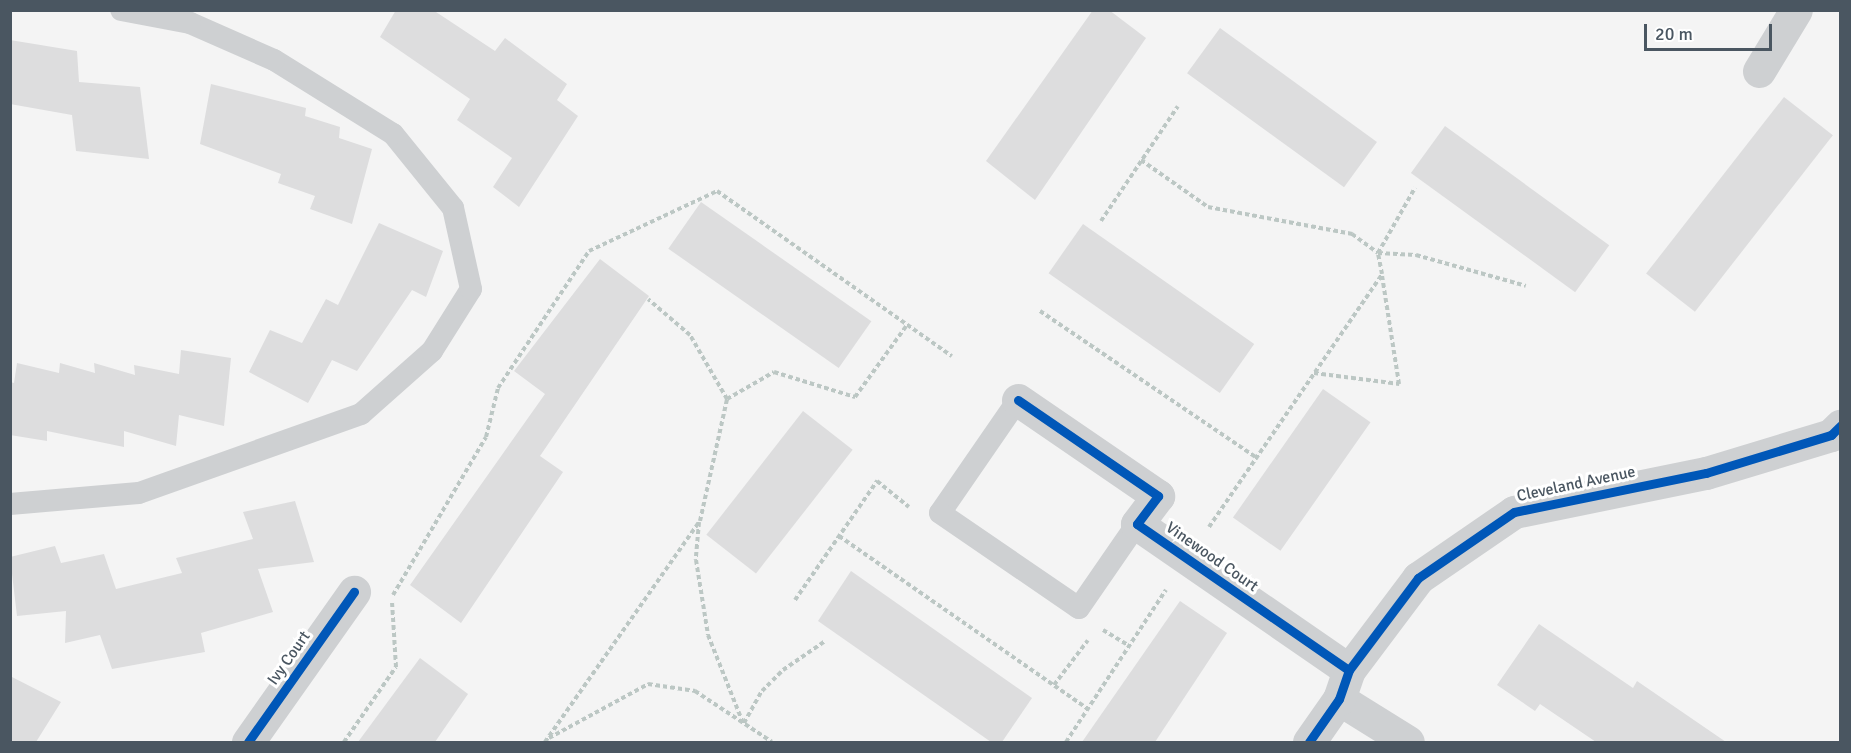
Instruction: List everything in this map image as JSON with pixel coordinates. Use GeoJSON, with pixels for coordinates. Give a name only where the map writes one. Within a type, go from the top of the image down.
{"type":"FeatureCollection","features":[{"type":"Feature","properties":{"kind":"street"},"geometry":{"type":"LineString","coordinates":[[1759,71],[1796,10]]}},
{"type":"Feature","properties":{"kind":"street"},"geometry":{"type":"LineString","coordinates":[[1018,400],[1158,496],[1137,524]]}},
{"type":"Feature","properties":{"kind":"street","name":"Cleveland Avenue"},"geometry":{"type":"LineString","coordinates":[[1310,742],[1344,685],[1418,579],[1514,512],[1706,473],[1831,435],[1840,426]]}},
{"type":"Feature","properties":{"kind":"street","name":"Vinewood Court"},"geometry":{"type":"LineString","coordinates":[[1137,524],[1187,559],[1344,685],[1408,742]]}},
{"type":"Feature","properties":{"kind":"street","name":"Ivy Court"},"geometry":{"type":"LineString","coordinates":[[248,742],[354,592]]}},
{"type":"Feature","properties":{"kind":"lane"},"geometry":{"type":"LineString","coordinates":[[10,504],[139,493],[361,414],[432,351],[471,289],[453,208],[393,134],[274,60],[190,23],[121,10]]}},
{"type":"Feature","properties":{"kind":"lane"},"geometry":{"type":"LineString","coordinates":[[1018,400],[940,513],[1079,608],[1137,524]]}},
{"type":"Feature","properties":{"kind":"path"},"geometry":{"type":"LineString","coordinates":[[1101,221],[1178,106]]}},
{"type":"Feature","properties":{"kind":"path"},"geometry":{"type":"LineString","coordinates":[[1141,160],[1208,207],[1352,234],[1378,253],[1416,255],[1526,286]]}},
{"type":"Feature","properties":{"kind":"path"},"geometry":{"type":"LineString","coordinates":[[1314,373],[1398,384],[1378,253],[1415,188]]}},
{"type":"Feature","properties":{"kind":"path"},"geometry":{"type":"LineString","coordinates":[[344,742],[396,667],[392,597],[486,437],[498,388],[589,251],[717,191],[952,356]]}},
{"type":"Feature","properties":{"kind":"path"},"geometry":{"type":"LineString","coordinates":[[1066,742],[1187,559],[1382,274]]}},
{"type":"Feature","properties":{"kind":"path"},"geometry":{"type":"LineString","coordinates":[[648,299],[690,335],[728,399],[699,521],[696,560],[708,635],[743,723]]}},
{"type":"Feature","properties":{"kind":"path"},"geometry":{"type":"LineString","coordinates":[[1040,310],[1256,457]]}},
{"type":"Feature","properties":{"kind":"path"},"geometry":{"type":"LineString","coordinates":[[728,399],[774,372],[855,397],[907,325]]}},
{"type":"Feature","properties":{"kind":"path"},"geometry":{"type":"LineString","coordinates":[[795,600],[877,481],[916,513],[940,513]]}},
{"type":"Feature","properties":{"kind":"path"},"geometry":{"type":"LineString","coordinates":[[547,741],[699,521]]}},
{"type":"Feature","properties":{"kind":"path"},"geometry":{"type":"LineString","coordinates":[[839,536],[1088,709]]}},
{"type":"Feature","properties":{"kind":"path"},"geometry":{"type":"LineString","coordinates":[[1097,627],[1130,646]]}},
{"type":"Feature","properties":{"kind":"path"},"geometry":{"type":"LineString","coordinates":[[743,723],[762,691],[783,670],[825,641]]}},
{"type":"Feature","properties":{"kind":"path"},"geometry":{"type":"LineString","coordinates":[[547,741],[648,684],[695,691],[772,742]]}},
{"type":"Feature","properties":{"kind":"building"},"geometry":{"type":"Polygon","coordinates":[[[396,10],[433,10],[495,51],[505,38],[567,84],[557,100],[578,116],[519,207],[493,187],[512,158],[457,120],[470,99],[380,37],[396,10]]]}},
{"type":"Feature","properties":{"kind":"building"},"geometry":{"type":"Polygon","coordinates":[[[1093,10],[1109,10],[1146,38],[1035,200],[986,161],[1093,10]]]}},
{"type":"Feature","properties":{"kind":"building"},"geometry":{"type":"Polygon","coordinates":[[[1220,28],[1377,142],[1344,187],[1187,73],[1220,28]]]}},
{"type":"Feature","properties":{"kind":"building"},"geometry":{"type":"Polygon","coordinates":[[[10,40],[77,51],[79,82],[140,87],[149,159],[76,151],[72,115],[10,104],[10,40]]]}},
{"type":"Feature","properties":{"kind":"building"},"geometry":{"type":"Polygon","coordinates":[[[211,84],[306,108],[305,116],[340,127],[339,138],[372,149],[352,224],[310,209],[315,196],[278,183],[281,174],[200,144],[211,84]]]}},
{"type":"Feature","properties":{"kind":"building"},"geometry":{"type":"Polygon","coordinates":[[[1784,97],[1833,135],[1695,312],[1646,274],[1784,97]]]}},
{"type":"Feature","properties":{"kind":"building"},"geometry":{"type":"Polygon","coordinates":[[[1445,126],[1609,245],[1575,292],[1411,173],[1445,126]]]}},
{"type":"Feature","properties":{"kind":"building"},"geometry":{"type":"Polygon","coordinates":[[[701,202],[871,321],[839,368],[668,249],[701,202]]]}},
{"type":"Feature","properties":{"kind":"building"},"geometry":{"type":"Polygon","coordinates":[[[379,223],[443,251],[426,297],[412,290],[357,371],[332,360],[308,403],[249,372],[270,330],[302,343],[326,299],[338,305],[379,223]]]}},
{"type":"Feature","properties":{"kind":"building"},"geometry":{"type":"Polygon","coordinates":[[[1083,224],[1254,344],[1220,393],[1049,273],[1083,224]]]}},
{"type":"Feature","properties":{"kind":"building"},"geometry":{"type":"Polygon","coordinates":[[[600,259],[649,296],[540,456],[563,472],[461,623],[410,585],[545,394],[514,371],[600,259]]]}},
{"type":"Feature","properties":{"kind":"building"},"geometry":{"type":"Polygon","coordinates":[[[181,350],[231,358],[224,426],[179,415],[176,446],[124,431],[124,447],[47,431],[47,441],[10,435],[10,382],[14,383],[17,363],[59,373],[60,363],[95,373],[94,363],[135,375],[134,365],[179,374],[181,350]]]}},
{"type":"Feature","properties":{"kind":"building"},"geometry":{"type":"Polygon","coordinates":[[[1323,389],[1371,422],[1280,551],[1233,518],[1323,389]]]}},
{"type":"Feature","properties":{"kind":"building"},"geometry":{"type":"Polygon","coordinates":[[[803,411],[853,450],[756,574],[706,535],[803,411]]]}},
{"type":"Feature","properties":{"kind":"building"},"geometry":{"type":"Polygon","coordinates":[[[295,501],[314,562],[258,569],[273,612],[201,633],[205,652],[112,669],[100,635],[65,643],[66,611],[17,616],[10,557],[55,546],[61,563],[104,554],[116,589],[182,573],[176,558],[253,539],[243,512],[295,501]]]}},
{"type":"Feature","properties":{"kind":"building"},"geometry":{"type":"Polygon","coordinates":[[[851,571],[1032,698],[1002,742],[991,742],[818,621],[851,571]]]}},
{"type":"Feature","properties":{"kind":"building"},"geometry":{"type":"Polygon","coordinates":[[[1180,601],[1227,633],[1155,742],[1082,742],[1180,601]]]}},
{"type":"Feature","properties":{"kind":"building"},"geometry":{"type":"Polygon","coordinates":[[[1539,624],[1633,688],[1637,681],[1726,742],[1596,742],[1540,704],[1535,711],[1497,685],[1539,624]]]}},
{"type":"Feature","properties":{"kind":"building"},"geometry":{"type":"Polygon","coordinates":[[[420,658],[468,694],[435,742],[358,742],[420,658]]]}},
{"type":"Feature","properties":{"kind":"building"},"geometry":{"type":"Polygon","coordinates":[[[10,676],[61,702],[36,742],[10,742],[10,676]]]}},
{"type":"Feature","properties":{"kind":"cycle path"},"geometry":{"type":"LineString","coordinates":[[1018,400],[1158,496],[1137,524],[1349,670]]}},
{"type":"Feature","properties":{"kind":"cycle path"},"geometry":{"type":"LineString","coordinates":[[1309,742],[1339,699],[1349,670],[1418,578],[1514,512],[1706,473],[1831,435],[1840,426]]}},
{"type":"Feature","properties":{"kind":"cycle path"},"geometry":{"type":"LineString","coordinates":[[248,742],[354,592]]}}]}
